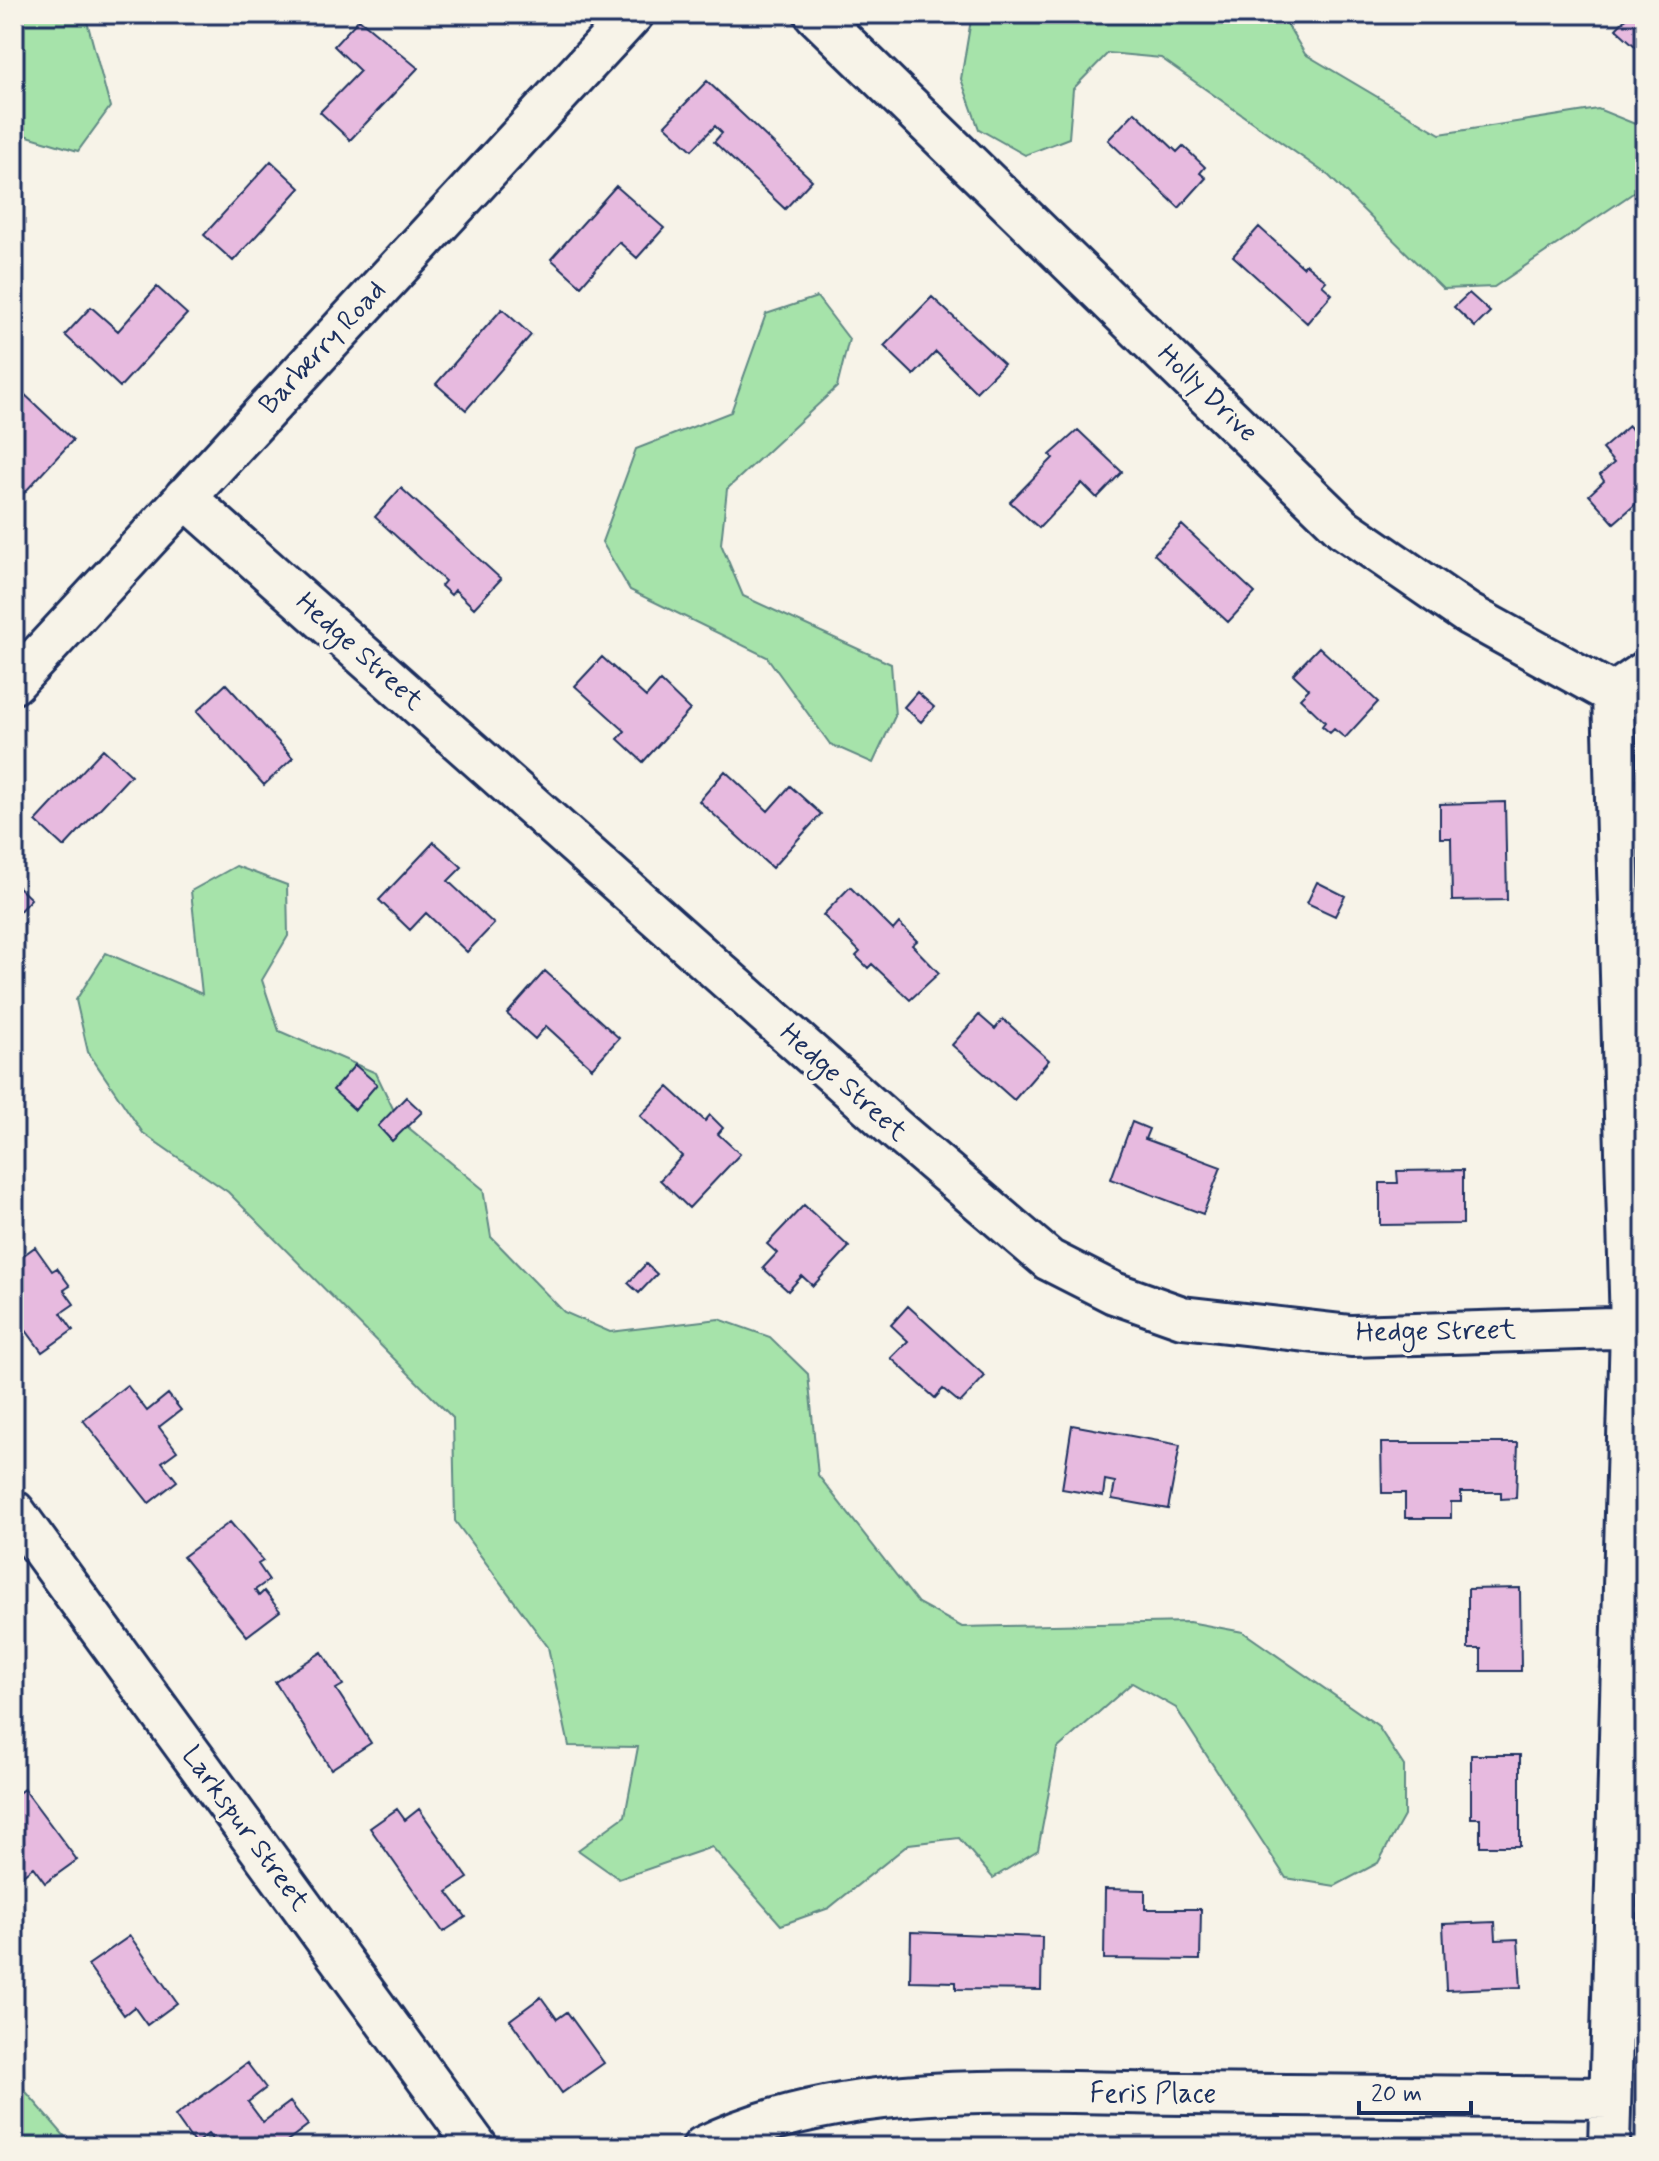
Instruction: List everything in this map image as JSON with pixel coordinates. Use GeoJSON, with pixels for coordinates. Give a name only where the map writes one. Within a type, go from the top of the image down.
{"type":"FeatureCollection","features":[{"type":"Feature","properties":{"kind":"street","name":"Barberry Road"},"geometry":{"type":"LineString","coordinates":[[14,683],[633,14]]}},
{"type":"Feature","properties":{"kind":"street","name":"Holly Drive"},"geometry":{"type":"LineString","coordinates":[[815,14],[1343,528],[1468,614],[1613,694]]}},
{"type":"Feature","properties":{"kind":"street","name":"Hedge Street"},"geometry":{"type":"LineString","coordinates":[[185,497],[899,1132],[1049,1260],[1114,1293],[1182,1317],[1197,1319],[1351,1336],[1638,1327]]}},
{"type":"Feature","properties":{"kind":"street"},"geometry":{"type":"LineString","coordinates":[[1609,2147],[1638,1327],[1613,694],[1645,672]]}},
{"type":"Feature","properties":{"kind":"street","name":"Larkspur Street"},"geometry":{"type":"LineString","coordinates":[[14,1511],[477,2147]]}},
{"type":"Feature","properties":{"kind":"street","name":"Feris Place"},"geometry":{"type":"LineString","coordinates":[[703,2147],[725,2136],[800,2114],[877,2099],[992,2093],[1609,2098]]}},
{"type":"Feature","properties":{"kind":"green space"},"geometry":{"type":"Polygon","coordinates":[[[14,14],[85,14],[110,107],[78,151],[14,132],[14,14]]]}},
{"type":"Feature","properties":{"kind":"green space"},"geometry":{"type":"Polygon","coordinates":[[[972,14],[1281,14],[1305,54],[1440,134],[1598,109],[1645,128],[1645,185],[1494,287],[1443,289],[1329,176],[1161,58],[1108,53],[1073,89],[1069,138],[1025,155],[979,129],[961,79],[972,14]]]}},
{"type":"Feature","properties":{"kind":"green space"},"geometry":{"type":"Polygon","coordinates":[[[817,297],[849,339],[837,387],[727,489],[721,544],[743,596],[891,664],[895,716],[873,763],[830,744],[767,657],[630,590],[602,542],[636,449],[731,412],[766,314],[817,297]]]}},
{"type":"Feature","properties":{"kind":"green space"},"geometry":{"type":"Polygon","coordinates":[[[236,866],[287,885],[288,936],[262,980],[279,1031],[376,1073],[398,1119],[483,1189],[491,1237],[564,1312],[610,1332],[719,1319],[770,1337],[808,1374],[818,1475],[918,1603],[962,1627],[1189,1622],[1243,1632],[1377,1725],[1404,1766],[1404,1816],[1378,1863],[1335,1886],[1286,1878],[1176,1708],[1132,1683],[1057,1749],[1038,1850],[993,1878],[959,1838],[909,1844],[829,1908],[781,1925],[712,1847],[619,1879],[578,1850],[625,1816],[638,1747],[569,1746],[548,1647],[455,1521],[453,1418],[228,1192],[143,1133],[88,1052],[76,1000],[106,953],[202,994],[191,891],[236,866]]]}},
{"type":"Feature","properties":{"kind":"green space"},"geometry":{"type":"Polygon","coordinates":[[[14,2078],[74,2147],[14,2147],[14,2078]]]}},
{"type":"Feature","properties":{"kind":"building"},"geometry":{"type":"Polygon","coordinates":[[[1630,14],[1645,14],[1645,55],[1616,29],[1630,14]]]}},
{"type":"Feature","properties":{"kind":"building"},"geometry":{"type":"Polygon","coordinates":[[[359,19],[418,68],[350,140],[320,112],[360,71],[334,46],[359,19]]]}},
{"type":"Feature","properties":{"kind":"building"},"geometry":{"type":"Polygon","coordinates":[[[707,81],[812,180],[785,209],[714,142],[722,133],[715,126],[692,150],[665,125],[707,81]]]}},
{"type":"Feature","properties":{"kind":"building"},"geometry":{"type":"Polygon","coordinates":[[[1135,112],[1177,152],[1183,146],[1205,167],[1200,173],[1206,178],[1179,208],[1108,140],[1135,112]]]}},
{"type":"Feature","properties":{"kind":"building"},"geometry":{"type":"Polygon","coordinates":[[[271,161],[300,188],[233,261],[204,235],[271,161]]]}},
{"type":"Feature","properties":{"kind":"building"},"geometry":{"type":"Polygon","coordinates":[[[616,186],[664,228],[637,258],[619,242],[581,286],[551,259],[616,186]]]}},
{"type":"Feature","properties":{"kind":"building"},"geometry":{"type":"Polygon","coordinates":[[[1259,227],[1303,267],[1306,264],[1326,281],[1322,285],[1332,294],[1307,323],[1233,256],[1259,227]]]}},
{"type":"Feature","properties":{"kind":"building"},"geometry":{"type":"Polygon","coordinates":[[[157,287],[187,314],[120,387],[65,335],[91,307],[118,331],[157,287]]]}},
{"type":"Feature","properties":{"kind":"building"},"geometry":{"type":"Polygon","coordinates":[[[1469,293],[1490,312],[1475,327],[1454,307],[1469,293]]]}},
{"type":"Feature","properties":{"kind":"building"},"geometry":{"type":"Polygon","coordinates":[[[932,297],[1004,364],[976,392],[936,352],[914,375],[884,346],[932,297]]]}},
{"type":"Feature","properties":{"kind":"building"},"geometry":{"type":"Polygon","coordinates":[[[502,309],[531,335],[466,410],[436,384],[502,309]]]}},
{"type":"Feature","properties":{"kind":"building"},"geometry":{"type":"Polygon","coordinates":[[[21,391],[73,440],[14,504],[14,445],[18,441],[14,438],[14,399],[21,391]]]}},
{"type":"Feature","properties":{"kind":"building"},"geometry":{"type":"Polygon","coordinates":[[[1629,426],[1640,439],[1645,435],[1645,496],[1614,523],[1589,495],[1604,481],[1600,475],[1614,463],[1602,449],[1629,426]]]}},
{"type":"Feature","properties":{"kind":"building"},"geometry":{"type":"Polygon","coordinates":[[[1078,430],[1122,472],[1097,498],[1082,483],[1039,528],[1010,502],[1053,458],[1050,455],[1078,430]]]}},
{"type":"Feature","properties":{"kind":"building"},"geometry":{"type":"Polygon","coordinates":[[[401,488],[501,579],[474,608],[455,590],[451,595],[441,586],[445,581],[375,517],[401,488]]]}},
{"type":"Feature","properties":{"kind":"building"},"geometry":{"type":"Polygon","coordinates":[[[1182,525],[1255,593],[1228,622],[1154,554],[1182,525]]]}},
{"type":"Feature","properties":{"kind":"building"},"geometry":{"type":"Polygon","coordinates":[[[1319,647],[1378,702],[1345,738],[1334,729],[1330,733],[1322,726],[1325,722],[1300,698],[1309,689],[1293,674],[1319,647]]]}},
{"type":"Feature","properties":{"kind":"building"},"geometry":{"type":"Polygon","coordinates":[[[602,657],[646,697],[660,681],[690,710],[643,762],[618,739],[625,731],[575,686],[602,657]]]}},
{"type":"Feature","properties":{"kind":"building"},"geometry":{"type":"Polygon","coordinates":[[[226,684],[293,758],[264,785],[197,711],[226,684]]]}},
{"type":"Feature","properties":{"kind":"building"},"geometry":{"type":"Polygon","coordinates":[[[917,692],[934,707],[921,722],[904,707],[917,692]]]}},
{"type":"Feature","properties":{"kind":"building"},"geometry":{"type":"Polygon","coordinates":[[[103,749],[131,775],[64,847],[36,821],[103,749]]]}},
{"type":"Feature","properties":{"kind":"building"},"geometry":{"type":"Polygon","coordinates":[[[725,771],[768,811],[790,786],[821,814],[772,868],[699,801],[725,771]]]}},
{"type":"Feature","properties":{"kind":"building"},"geometry":{"type":"Polygon","coordinates":[[[1505,802],[1507,900],[1452,901],[1451,838],[1440,838],[1440,804],[1505,802]]]}},
{"type":"Feature","properties":{"kind":"building"},"geometry":{"type":"Polygon","coordinates":[[[434,842],[462,867],[448,881],[494,924],[467,952],[426,913],[410,930],[379,900],[434,842]]]}},
{"type":"Feature","properties":{"kind":"building"},"geometry":{"type":"Polygon","coordinates":[[[1317,882],[1345,896],[1335,916],[1307,903],[1317,882]]]}},
{"type":"Feature","properties":{"kind":"building"},"geometry":{"type":"Polygon","coordinates":[[[14,883],[31,899],[14,917],[14,883]]]}},
{"type":"Feature","properties":{"kind":"building"},"geometry":{"type":"Polygon","coordinates":[[[850,887],[893,930],[899,923],[917,941],[912,945],[939,973],[910,1000],[872,964],[868,968],[856,956],[860,952],[823,915],[850,887]]]}},
{"type":"Feature","properties":{"kind":"building"},"geometry":{"type":"Polygon","coordinates":[[[545,971],[619,1038],[592,1068],[546,1026],[535,1039],[507,1014],[545,971]]]}},
{"type":"Feature","properties":{"kind":"building"},"geometry":{"type":"Polygon","coordinates":[[[979,1015],[995,1029],[1003,1019],[1049,1060],[1014,1100],[952,1045],[979,1015]]]}},
{"type":"Feature","properties":{"kind":"building"},"geometry":{"type":"Polygon","coordinates":[[[355,1065],[377,1084],[355,1110],[333,1090],[355,1065]]]}},
{"type":"Feature","properties":{"kind":"building"},"geometry":{"type":"Polygon","coordinates":[[[668,1087],[705,1121],[710,1115],[723,1128],[718,1134],[740,1154],[689,1208],[660,1180],[682,1156],[640,1116],[668,1087]]]}},
{"type":"Feature","properties":{"kind":"building"},"geometry":{"type":"Polygon","coordinates":[[[406,1097],[422,1112],[392,1141],[378,1126],[406,1097]]]}},
{"type":"Feature","properties":{"kind":"building"},"geometry":{"type":"Polygon","coordinates":[[[1132,1122],[1149,1129],[1145,1139],[1221,1167],[1203,1214],[1111,1179],[1132,1122]]]}},
{"type":"Feature","properties":{"kind":"building"},"geometry":{"type":"Polygon","coordinates":[[[1463,1170],[1463,1224],[1380,1225],[1380,1183],[1398,1183],[1397,1171],[1463,1170]]]}},
{"type":"Feature","properties":{"kind":"building"},"geometry":{"type":"Polygon","coordinates":[[[804,1205],[849,1247],[813,1286],[802,1276],[788,1291],[763,1268],[777,1253],[767,1244],[804,1205]]]}},
{"type":"Feature","properties":{"kind":"building"},"geometry":{"type":"Polygon","coordinates":[[[35,1247],[52,1271],[57,1268],[70,1286],[64,1290],[74,1304],[61,1313],[73,1330],[42,1352],[14,1314],[14,1262],[35,1247]]]}},
{"type":"Feature","properties":{"kind":"building"},"geometry":{"type":"Polygon","coordinates":[[[646,1264],[657,1274],[639,1293],[628,1283],[646,1264]]]}},
{"type":"Feature","properties":{"kind":"building"},"geometry":{"type":"Polygon","coordinates":[[[908,1306],[985,1376],[960,1403],[943,1389],[935,1398],[891,1358],[908,1341],[891,1325],[908,1306]]]}},
{"type":"Feature","properties":{"kind":"building"},"geometry":{"type":"Polygon","coordinates":[[[127,1385],[147,1411],[168,1394],[181,1410],[159,1427],[177,1451],[162,1462],[177,1481],[149,1503],[83,1420],[127,1385]]]}},
{"type":"Feature","properties":{"kind":"building"},"geometry":{"type":"Polygon","coordinates":[[[1072,1425],[1180,1445],[1168,1509],[1112,1499],[1115,1482],[1105,1480],[1103,1496],[1062,1489],[1072,1425]]]}},
{"type":"Feature","properties":{"kind":"building"},"geometry":{"type":"Polygon","coordinates":[[[1381,1443],[1518,1443],[1516,1498],[1501,1499],[1501,1492],[1461,1492],[1461,1502],[1451,1502],[1451,1518],[1405,1518],[1405,1493],[1382,1493],[1381,1443]]]}},
{"type":"Feature","properties":{"kind":"building"},"geometry":{"type":"Polygon","coordinates":[[[230,1522],[263,1561],[258,1564],[269,1580],[255,1590],[259,1596],[264,1591],[280,1611],[247,1636],[183,1557],[230,1522]]]}},
{"type":"Feature","properties":{"kind":"building"},"geometry":{"type":"Polygon","coordinates":[[[1520,1588],[1521,1671],[1481,1671],[1481,1649],[1468,1649],[1468,1589],[1520,1588]]]}},
{"type":"Feature","properties":{"kind":"building"},"geometry":{"type":"Polygon","coordinates":[[[322,1652],[343,1685],[336,1689],[371,1743],[331,1769],[275,1682],[322,1652]]]}},
{"type":"Feature","properties":{"kind":"building"},"geometry":{"type":"Polygon","coordinates":[[[1471,1755],[1520,1755],[1520,1846],[1480,1846],[1480,1818],[1471,1818],[1471,1755]]]}},
{"type":"Feature","properties":{"kind":"building"},"geometry":{"type":"Polygon","coordinates":[[[24,1789],[77,1860],[45,1883],[33,1867],[19,1878],[14,1872],[14,1796],[24,1789]]]}},
{"type":"Feature","properties":{"kind":"building"},"geometry":{"type":"Polygon","coordinates":[[[397,1809],[405,1820],[419,1809],[468,1878],[447,1892],[466,1917],[443,1932],[370,1828],[397,1809]]]}},
{"type":"Feature","properties":{"kind":"building"},"geometry":{"type":"Polygon","coordinates":[[[1105,1889],[1145,1890],[1145,1909],[1201,1909],[1200,1960],[1104,1959],[1105,1889]]]}},
{"type":"Feature","properties":{"kind":"building"},"geometry":{"type":"Polygon","coordinates":[[[1495,1922],[1496,1940],[1518,1939],[1521,1987],[1446,1990],[1443,1924],[1495,1922]]]}},
{"type":"Feature","properties":{"kind":"building"},"geometry":{"type":"Polygon","coordinates":[[[911,1932],[1042,1937],[1041,1990],[956,1989],[956,1982],[910,1981],[911,1932]]]}},
{"type":"Feature","properties":{"kind":"building"},"geometry":{"type":"Polygon","coordinates":[[[130,1936],[177,2003],[147,2025],[134,2007],[124,2015],[88,1965],[130,1936]]]}},
{"type":"Feature","properties":{"kind":"building"},"geometry":{"type":"Polygon","coordinates":[[[541,1997],[557,2019],[567,2012],[604,2063],[562,2093],[510,2020],[541,1997]]]}},
{"type":"Feature","properties":{"kind":"building"},"geometry":{"type":"Polygon","coordinates":[[[247,2063],[266,2088],[248,2102],[263,2122],[290,2102],[308,2125],[279,2147],[218,2147],[208,2134],[195,2144],[175,2116],[247,2063]]]}}]}
